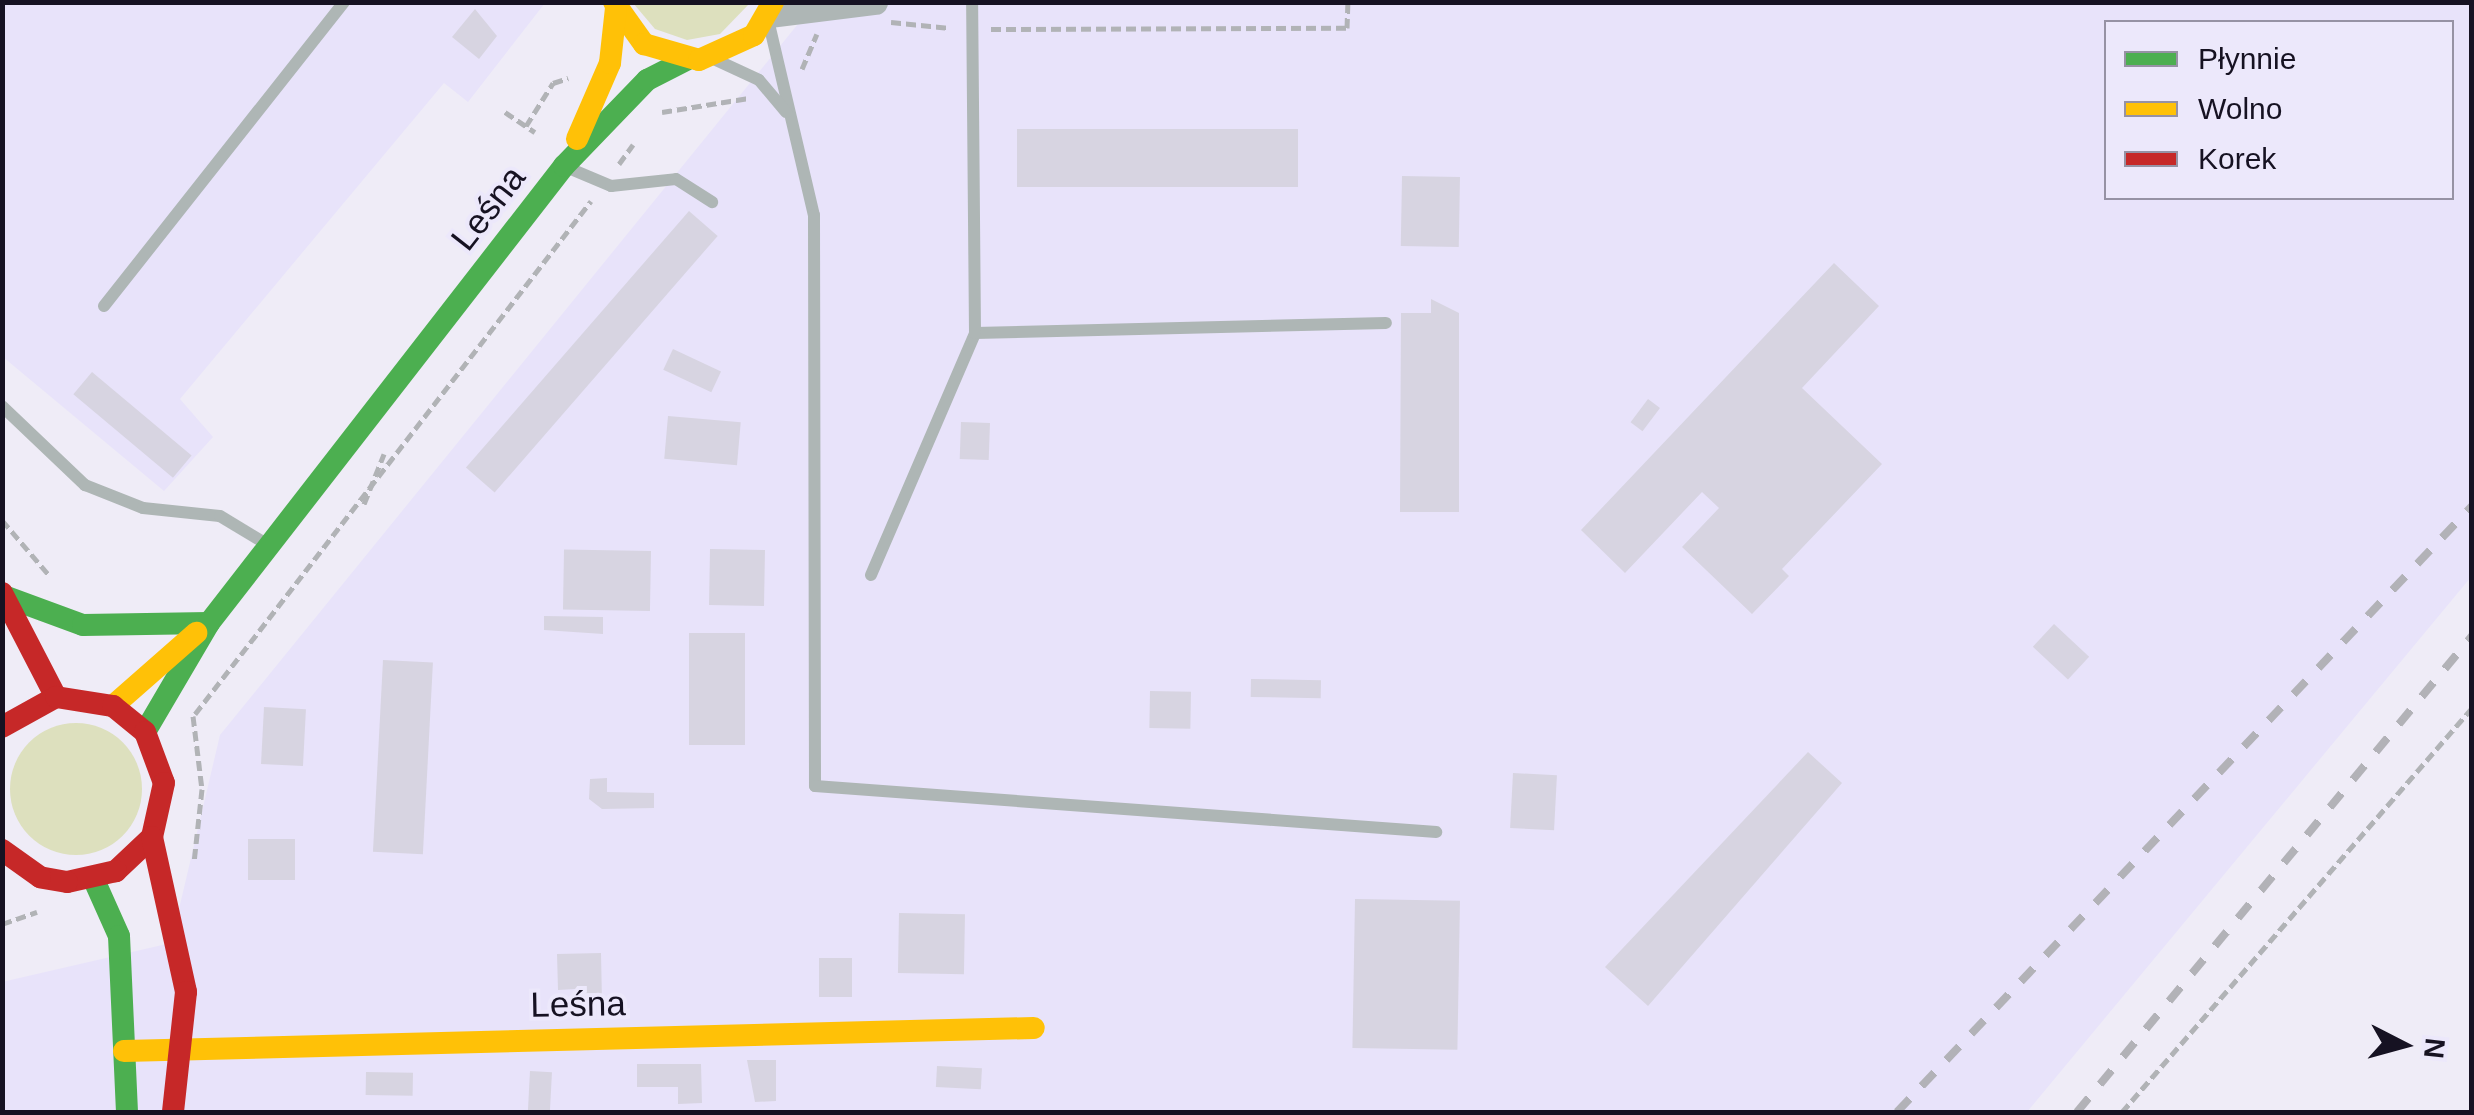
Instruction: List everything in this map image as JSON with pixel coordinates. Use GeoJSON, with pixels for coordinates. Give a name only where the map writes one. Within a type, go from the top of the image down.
{"type":"FeatureCollection","features":[{"type":"Feature","properties":{"kind":"street"},"geometry":{"type":"LineString","coordinates":[[615,5],[644,44],[686,60],[712,58],[735,50],[771,9],[879,12]]}},
{"type":"Feature","properties":{"kind":"street","name":"Leśna"},"geometry":{"type":"LineString","coordinates":[[564,166],[610,63],[615,5]]}},
{"type":"Feature","properties":{"kind":"street","name":"Leśna"},"geometry":{"type":"LineString","coordinates":[[145,732],[208,623],[564,166],[647,80],[686,60]]}},
{"type":"Feature","properties":{"kind":"street"},"geometry":{"type":"LineString","coordinates":[[4,594],[84,625],[208,623]]}},
{"type":"Feature","properties":{"kind":"street"},"geometry":{"type":"LineString","coordinates":[[4,594],[56,697]]}},
{"type":"Feature","properties":{"kind":"street","name":"Leśna"},"geometry":{"type":"LineString","coordinates":[[113,706],[208,623]]}},
{"type":"Feature","properties":{"kind":"street"},"geometry":{"type":"LineString","coordinates":[[2,727],[56,697],[113,706],[145,732],[164,783],[152,836],[186,992],[183,1051],[173,1112]]}},
{"type":"Feature","properties":{"kind":"street"},"geometry":{"type":"LineString","coordinates":[[7,865],[40,877],[94,880],[152,836]]}},
{"type":"Feature","properties":{"kind":"street"},"geometry":{"type":"LineString","coordinates":[[94,880],[119,936],[127,1112]]}},
{"type":"Feature","properties":{"kind":"street","name":"Leśna"},"geometry":{"type":"LineString","coordinates":[[124,1051],[1034,1028]]}},
{"type":"Feature","properties":{"kind":"lane"},"geometry":{"type":"LineString","coordinates":[[104,306],[344,2]]}},
{"type":"Feature","properties":{"kind":"lane"},"geometry":{"type":"LineString","coordinates":[[871,575],[976,333],[972,2]]}},
{"type":"Feature","properties":{"kind":"lane"},"geometry":{"type":"LineString","coordinates":[[771,9],[814,214],[815,786],[1436,832]]}},
{"type":"Feature","properties":{"kind":"lane"},"geometry":{"type":"LineString","coordinates":[[712,58],[759,80],[795,127]]}},
{"type":"Feature","properties":{"kind":"lane"},"geometry":{"type":"LineString","coordinates":[[564,166],[603,184],[676,179],[712,202]]}},
{"type":"Feature","properties":{"kind":"lane"},"geometry":{"type":"LineString","coordinates":[[976,333],[1386,323]]}},
{"type":"Feature","properties":{"kind":"lane"},"geometry":{"type":"LineString","coordinates":[[2,406],[85,485],[143,508],[220,516],[270,546]]}},
{"type":"Feature","properties":{"kind":"path"},"geometry":{"type":"LineString","coordinates":[[879,12],[973,29],[1347,28],[1348,2]]}},
{"type":"Feature","properties":{"kind":"path"},"geometry":{"type":"LineString","coordinates":[[791,77],[812,56],[818,20]]}},
{"type":"Feature","properties":{"kind":"path"},"geometry":{"type":"LineString","coordinates":[[526,126],[558,78],[588,87]]}},
{"type":"Feature","properties":{"kind":"path"},"geometry":{"type":"LineString","coordinates":[[655,114],[758,94]]}},
{"type":"Feature","properties":{"kind":"path"},"geometry":{"type":"LineString","coordinates":[[505,112],[535,132]]}},
{"type":"Feature","properties":{"kind":"path"},"geometry":{"type":"LineString","coordinates":[[194,882],[202,789],[193,716],[371,497],[647,128]]}},
{"type":"Feature","properties":{"kind":"path"},"geometry":{"type":"LineString","coordinates":[[2,520],[36,564],[65,583]]}},
{"type":"Feature","properties":{"kind":"path"},"geometry":{"type":"LineString","coordinates":[[2122,1112],[2472,708]]}},
{"type":"Feature","properties":{"kind":"path"},"geometry":{"type":"LineString","coordinates":[[2,924],[52,912]]}},
{"type":"Feature","properties":{"kind":"shaded area"},"geometry":{"type":"Polygon","coordinates":[[[2,3],[545,3],[468,102],[444,83],[180,399],[213,437],[164,491],[3,357],[2,3]]]}},
{"type":"Feature","properties":{"kind":"shaded area"},"geometry":{"type":"Polygon","coordinates":[[[815,3],[2471,3],[2471,577],[2027,1112],[3,1112],[2,982],[171,943],[220,735],[815,3]]]}},
{"type":"Feature","properties":{"kind":"green space"},"geometry":{"type":"Polygon","coordinates":[[[633,3],[750,3],[720,34],[687,40],[655,29],[633,3]]]}},
{"type":"Feature","properties":{"kind":"green space"},"geometry":{"type":"Polygon","coordinates":[[[76,723],[113,734],[131,752],[142,789],[131,826],[113,844],[76,855],[39,844],[21,826],[10,789],[21,752],[39,734],[76,723]]]}},
{"type":"Feature","properties":{"kind":"building"},"geometry":{"type":"Polygon","coordinates":[[[475,9],[497,36],[479,59],[452,37],[475,9]]]}},
{"type":"Feature","properties":{"kind":"building"},"geometry":{"type":"Polygon","coordinates":[[[1017,129],[1298,129],[1298,187],[1017,187],[1017,129]]]}},
{"type":"Feature","properties":{"kind":"building"},"geometry":{"type":"Polygon","coordinates":[[[1402,176],[1460,177],[1459,247],[1401,246],[1402,176]]]}},
{"type":"Feature","properties":{"kind":"building"},"geometry":{"type":"Polygon","coordinates":[[[689,211],[718,236],[495,493],[466,468],[689,211]]]}},
{"type":"Feature","properties":{"kind":"building"},"geometry":{"type":"Polygon","coordinates":[[[1834,263],[1879,306],[1802,388],[1882,464],[1782,569],[1789,576],[1752,614],[1682,547],[1719,508],[1702,492],[1625,573],[1581,530],[1834,263]]]}},
{"type":"Feature","properties":{"kind":"building"},"geometry":{"type":"Polygon","coordinates":[[[1431,299],[1459,313],[1459,512],[1400,512],[1401,313],[1431,313],[1431,299]]]}},
{"type":"Feature","properties":{"kind":"building"},"geometry":{"type":"Polygon","coordinates":[[[673,349],[721,371],[711,392],[663,370],[673,349]]]}},
{"type":"Feature","properties":{"kind":"building"},"geometry":{"type":"Polygon","coordinates":[[[92,372],[192,456],[173,478],[73,394],[92,372]]]}},
{"type":"Feature","properties":{"kind":"building"},"geometry":{"type":"Polygon","coordinates":[[[1648,399],[1660,408],[1643,431],[1631,422],[1648,399]]]}},
{"type":"Feature","properties":{"kind":"building"},"geometry":{"type":"Polygon","coordinates":[[[668,416],[741,422],[737,465],[664,459],[668,416]]]}},
{"type":"Feature","properties":{"kind":"building"},"geometry":{"type":"Polygon","coordinates":[[[961,422],[990,423],[989,460],[960,459],[961,422]]]}},
{"type":"Feature","properties":{"kind":"building"},"geometry":{"type":"Polygon","coordinates":[[[564,549],[651,551],[650,611],[563,609],[564,549]]]}},
{"type":"Feature","properties":{"kind":"building"},"geometry":{"type":"Polygon","coordinates":[[[710,549],[765,550],[764,606],[709,605],[710,549]]]}},
{"type":"Feature","properties":{"kind":"building"},"geometry":{"type":"Polygon","coordinates":[[[544,616],[603,617],[603,634],[544,630],[544,616]]]}},
{"type":"Feature","properties":{"kind":"building"},"geometry":{"type":"Polygon","coordinates":[[[2054,624],[2089,657],[2068,679],[2033,647],[2054,624]]]}},
{"type":"Feature","properties":{"kind":"building"},"geometry":{"type":"Polygon","coordinates":[[[689,633],[745,633],[745,745],[689,745],[689,633]]]}},
{"type":"Feature","properties":{"kind":"building"},"geometry":{"type":"Polygon","coordinates":[[[383,660],[433,663],[423,854],[373,852],[383,660]]]}},
{"type":"Feature","properties":{"kind":"building"},"geometry":{"type":"Polygon","coordinates":[[[1251,679],[1321,680],[1321,698],[1251,697],[1251,679]]]}},
{"type":"Feature","properties":{"kind":"building"},"geometry":{"type":"Polygon","coordinates":[[[1150,691],[1191,692],[1190,729],[1149,728],[1150,691]]]}},
{"type":"Feature","properties":{"kind":"building"},"geometry":{"type":"Polygon","coordinates":[[[264,707],[306,709],[303,766],[261,764],[264,707]]]}},
{"type":"Feature","properties":{"kind":"building"},"geometry":{"type":"Polygon","coordinates":[[[1808,752],[1842,783],[1648,1006],[1605,967],[1808,752]]]}},
{"type":"Feature","properties":{"kind":"building"},"geometry":{"type":"Polygon","coordinates":[[[1513,773],[1557,775],[1554,830],[1510,828],[1513,773]]]}},
{"type":"Feature","properties":{"kind":"building"},"geometry":{"type":"Polygon","coordinates":[[[607,778],[607,792],[654,793],[654,808],[602,809],[589,799],[590,779],[607,778]]]}},
{"type":"Feature","properties":{"kind":"building"},"geometry":{"type":"Polygon","coordinates":[[[248,839],[295,839],[295,880],[248,880],[248,839]]]}},
{"type":"Feature","properties":{"kind":"building"},"geometry":{"type":"Polygon","coordinates":[[[1355,899],[1460,901],[1457,1050],[1352,1048],[1355,899]]]}},
{"type":"Feature","properties":{"kind":"building"},"geometry":{"type":"Polygon","coordinates":[[[899,913],[965,914],[964,974],[898,973],[899,913]]]}},
{"type":"Feature","properties":{"kind":"building"},"geometry":{"type":"Polygon","coordinates":[[[601,953],[602,1002],[575,1002],[575,989],[558,990],[557,954],[601,953]]]}},
{"type":"Feature","properties":{"kind":"building"},"geometry":{"type":"Polygon","coordinates":[[[819,958],[852,958],[852,997],[819,997],[819,958]]]}},
{"type":"Feature","properties":{"kind":"building"},"geometry":{"type":"Polygon","coordinates":[[[747,1060],[776,1060],[776,1101],[755,1102],[747,1060]]]}},
{"type":"Feature","properties":{"kind":"building"},"geometry":{"type":"Polygon","coordinates":[[[637,1064],[701,1064],[702,1103],[678,1104],[678,1087],[637,1087],[637,1064]]]}},
{"type":"Feature","properties":{"kind":"building"},"geometry":{"type":"Polygon","coordinates":[[[937,1066],[982,1068],[981,1089],[936,1087],[937,1066]]]}},
{"type":"Feature","properties":{"kind":"building"},"geometry":{"type":"Polygon","coordinates":[[[530,1071],[552,1072],[550,1112],[528,1111],[530,1071]]]}},
{"type":"Feature","properties":{"kind":"building"},"geometry":{"type":"Polygon","coordinates":[[[366,1072],[413,1073],[413,1096],[366,1095],[366,1072]]]}},
{"type":"Feature","properties":{"kind":"railway"},"geometry":{"type":"LineString","coordinates":[[1897,1112],[2472,506]]}},
{"type":"Feature","properties":{"kind":"railway"},"geometry":{"type":"LineString","coordinates":[[2077,1112],[2472,636]]}},
{"type":"Feature","properties":{"kind":"traffic: fast"},"geometry":{"type":"LineString","coordinates":[[145,732],[209,623],[564,166],[647,80],[686,60]]}},
{"type":"Feature","properties":{"kind":"traffic: fast"},"geometry":{"type":"LineString","coordinates":[[4,596],[83,625],[209,623]]}},
{"type":"Feature","properties":{"kind":"traffic: fast"},"geometry":{"type":"LineString","coordinates":[[94,880],[119,936],[127,1112]]}},
{"type":"Feature","properties":{"kind":"traffic: slow"},"geometry":{"type":"LineString","coordinates":[[614,2],[644,44],[699,60],[754,35],[773,2]]}},
{"type":"Feature","properties":{"kind":"traffic: slow"},"geometry":{"type":"LineString","coordinates":[[577,139],[610,63],[616,8]]}},
{"type":"Feature","properties":{"kind":"traffic: slow"},"geometry":{"type":"LineString","coordinates":[[113,706],[196,633]]}},
{"type":"Feature","properties":{"kind":"traffic: slow"},"geometry":{"type":"LineString","coordinates":[[124,1051],[1034,1028]]}},
{"type":"Feature","properties":{"kind":"traffic: jam"},"geometry":{"type":"LineString","coordinates":[[2,593],[56,697]]}},
{"type":"Feature","properties":{"kind":"traffic: jam"},"geometry":{"type":"LineString","coordinates":[[2,727],[56,697],[113,706],[145,732],[164,783],[152,837],[116,871],[67,882],[40,877],[2,850]]}},
{"type":"Feature","properties":{"kind":"traffic: jam"},"geometry":{"type":"LineString","coordinates":[[152,837],[186,992],[173,1112]]}}]}
